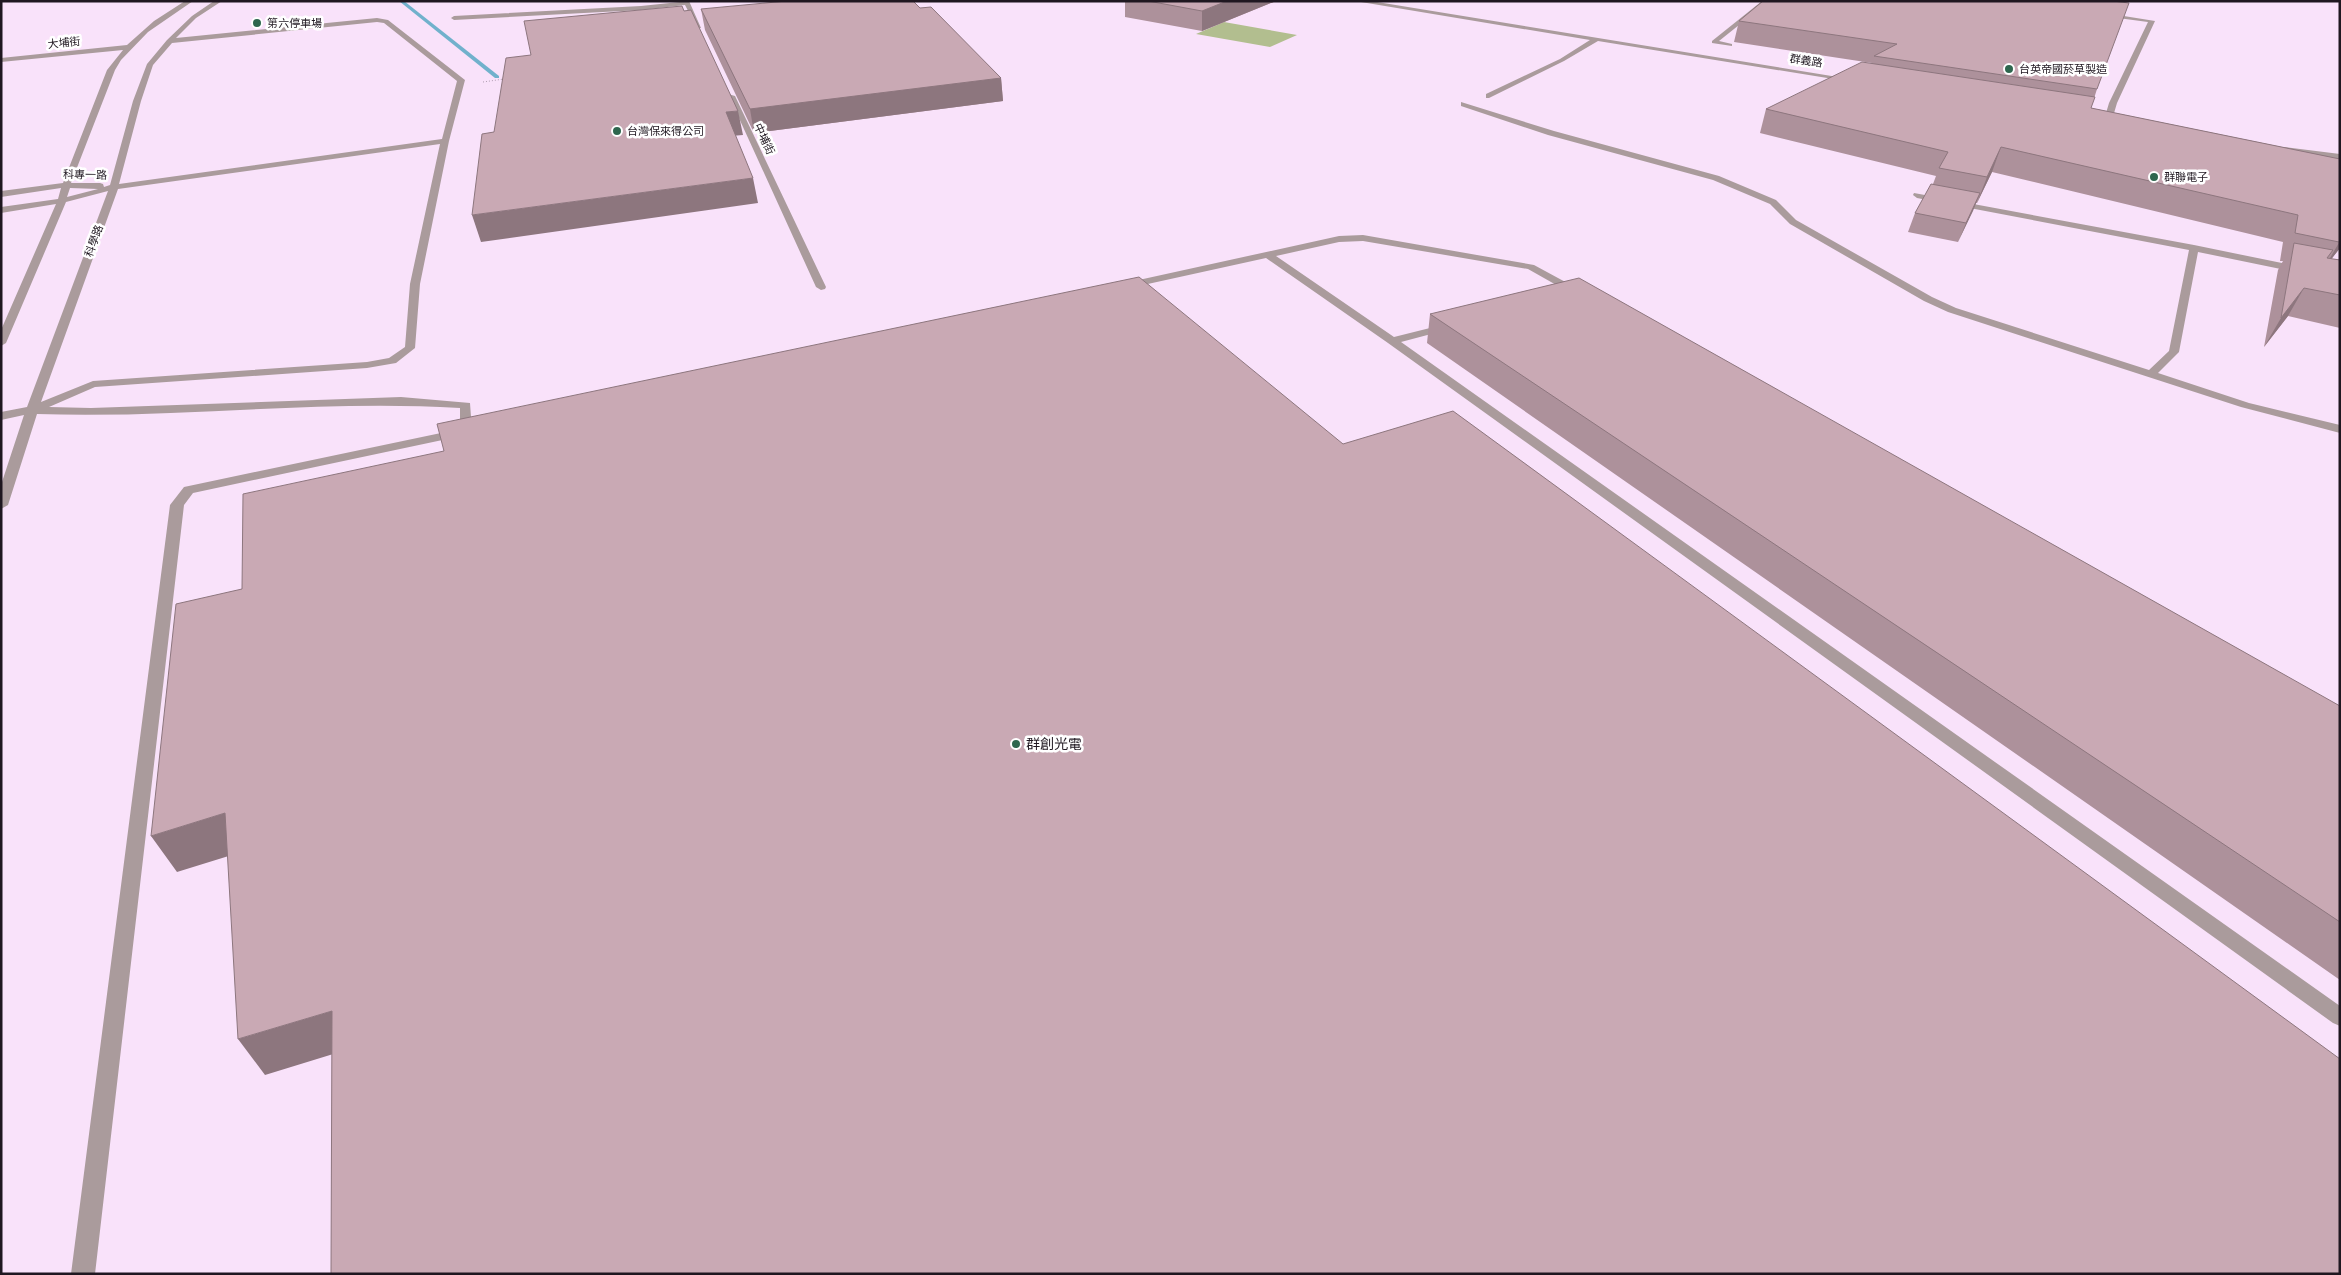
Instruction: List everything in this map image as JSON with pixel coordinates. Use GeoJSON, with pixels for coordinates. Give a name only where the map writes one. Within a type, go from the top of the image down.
{"type":"FeatureCollection","features":[{"type":"Feature","properties":{"kind":"street"},"geometry":{"type":"LineString","coordinates":[[1,343],[59,211],[66,185],[110,70],[120,54],[150,27],[190,1]]}},
{"type":"Feature","properties":{"kind":"street","name":"科學路"},"geometry":{"type":"LineString","coordinates":[[1,505],[32,410],[114,187],[129,129],[150,64],[194,17],[218,1]]}},
{"type":"Feature","properties":{"kind":"street","name":"群義路"},"geometry":{"type":"LineString","coordinates":[[1358,1],[1862,81]]}},
{"type":"Feature","properties":{"kind":"street"},"geometry":{"type":"LineString","coordinates":[[1730,45],[1714,42],[1766,1]]}},
{"type":"Feature","properties":{"kind":"street"},"geometry":{"type":"LineString","coordinates":[[454,18],[631,8],[687,2],[704,38]]}},
{"type":"Feature","properties":{"kind":"street"},"geometry":{"type":"LineString","coordinates":[[2092,14],[2152,21],[2112,106],[2108,120]]}},
{"type":"Feature","properties":{"kind":"street"},"geometry":{"type":"LineString","coordinates":[[1,416],[32,410],[93,384],[367,365],[392,360],[410,348],[415,284],[445,141],[461,80],[386,21],[355,21],[169,42]]}},
{"type":"Feature","properties":{"kind":"street"},"geometry":{"type":"LineString","coordinates":[[1489,96],[1562,60],[1597,39]]}},
{"type":"Feature","properties":{"kind":"street","name":"大埔街"},"geometry":{"type":"LineString","coordinates":[[1,60],[128,46]]}},
{"type":"Feature","properties":{"kind":"street","name":"中埔街"},"geometry":{"type":"LineString","coordinates":[[729,92],[821,287]]}},
{"type":"Feature","properties":{"kind":"street"},"geometry":{"type":"LineString","coordinates":[[1464,104],[1551,133],[1716,178],[1773,202],[1793,222],[1952,310],[2245,405],[2340,429]]}},
{"type":"Feature","properties":{"kind":"street"},"geometry":{"type":"LineString","coordinates":[[2098,119],[2116,122]]}},
{"type":"Feature","properties":{"kind":"street"},"geometry":{"type":"LineString","coordinates":[[114,187],[445,141]]}},
{"type":"Feature","properties":{"kind":"street"},"geometry":{"type":"LineString","coordinates":[[2281,148],[2340,157]]}},
{"type":"Feature","properties":{"kind":"street","name":"科專一路"},"geometry":{"type":"LineString","coordinates":[[1,194],[66,185],[114,187]]}},
{"type":"Feature","properties":{"kind":"street","name":"科專一路"},"geometry":{"type":"LineString","coordinates":[[1,210],[60,202],[114,187]]}},
{"type":"Feature","properties":{"kind":"street"},"geometry":{"type":"LineString","coordinates":[[1917,195],[2340,278]]}},
{"type":"Feature","properties":{"kind":"street"},"geometry":{"type":"LineString","coordinates":[[1113,289],[1339,239],[1363,238],[1532,267],[1584,296],[1561,298]]}},
{"type":"Feature","properties":{"kind":"street"},"geometry":{"type":"LineString","coordinates":[[2150,375],[2174,352],[2194,248]]}},
{"type":"Feature","properties":{"kind":"street"},"geometry":{"type":"LineString","coordinates":[[1268,255],[1392,341],[2340,1017]]}},
{"type":"Feature","properties":{"kind":"street"},"geometry":{"type":"LineString","coordinates":[[1392,341],[1458,324]]}},
{"type":"Feature","properties":{"kind":"street"},"geometry":{"type":"LineString","coordinates":[[32,410],[91,412],[401,401],[466,405],[471,429],[189,490],[177,505],[83,1274]]}},
{"type":"Feature","properties":{"kind":"path"},"geometry":{"type":"LineString","coordinates":[[460,84],[509,78]]}},
{"type":"Feature","properties":{"kind":"green space"},"geometry":{"type":"Polygon","coordinates":[[[1224,22],[1297,35],[1270,47],[1196,34],[1224,22]]]}},
{"type":"Feature","properties":{"kind":"building"},"geometry":{"type":"Polygon","coordinates":[[[787,1],[913,1],[920,8],[931,7],[1001,78],[750,109],[701,9],[787,1]]]}},
{"type":"Feature","properties":{"kind":"building"},"geometry":{"type":"Polygon","coordinates":[[[1148,1],[1227,1],[1202,11],[1148,1]]]}},
{"type":"Feature","properties":{"kind":"building","name":"台英帝國菸草製造"},"geometry":{"type":"Polygon","coordinates":[[[1763,1],[2113,1],[2129,3],[2097,89],[1874,56],[1897,44],[1739,21],[1763,1]]]}},
{"type":"Feature","properties":{"kind":"building","name":"台灣保來得公司"},"geometry":{"type":"Polygon","coordinates":[[[682,6],[684,11],[691,10],[738,111],[726,112],[753,178],[472,215],[482,134],[494,132],[506,58],[531,55],[524,21],[682,6]]]}},
{"type":"Feature","properties":{"kind":"building"},"geometry":{"type":"Polygon","coordinates":[[[1862,62],[2095,97],[2091,108],[2340,159],[2340,241],[2295,233],[2298,215],[2001,147],[1987,177],[1939,168],[1948,152],[1766,109],[1862,62]]]}},
{"type":"Feature","properties":{"kind":"building"},"geometry":{"type":"Polygon","coordinates":[[[1931,184],[1980,193],[1966,223],[1915,213],[1931,184]]]}},
{"type":"Feature","properties":{"kind":"building"},"geometry":{"type":"Polygon","coordinates":[[[2294,243],[2333,250],[2327,258],[2340,260],[2340,295],[2304,288],[2281,318],[2294,243]]]}},
{"type":"Feature","properties":{"kind":"building","name":"群創光電"},"geometry":{"type":"Polygon","coordinates":[[[1139,277],[1343,444],[1453,411],[2340,1059],[2340,1274],[331,1274],[332,1011],[238,1039],[225,813],[151,836],[176,604],[242,589],[243,494],[444,451],[437,424],[1139,277]]]}},
{"type":"Feature","properties":{"kind":"building"},"geometry":{"type":"Polygon","coordinates":[[[1579,278],[2340,706],[2340,922],[1430,314],[1579,278]]]}},
{"type":"Feature","properties":{"kind":"waterway"},"geometry":{"type":"LineString","coordinates":[[401,1],[497,77]]}},
{"type":"Feature","properties":{"kind":"place","name":"第六停車場"},"geometry":{"type":"Point","coordinates":[257,23]}},
{"type":"Feature","properties":{"kind":"place","name":"台英帝國菸草製造"},"geometry":{"type":"Point","coordinates":[2009,69]}},
{"type":"Feature","properties":{"kind":"place","name":"台灣保來得公司"},"geometry":{"type":"Point","coordinates":[617,131]}},
{"type":"Feature","properties":{"kind":"place","name":"群聯電子"},"geometry":{"type":"Point","coordinates":[2154,177]}},
{"type":"Feature","properties":{"kind":"place","name":"群創光電"},"geometry":{"type":"Point","coordinates":[1016,744]}}]}
